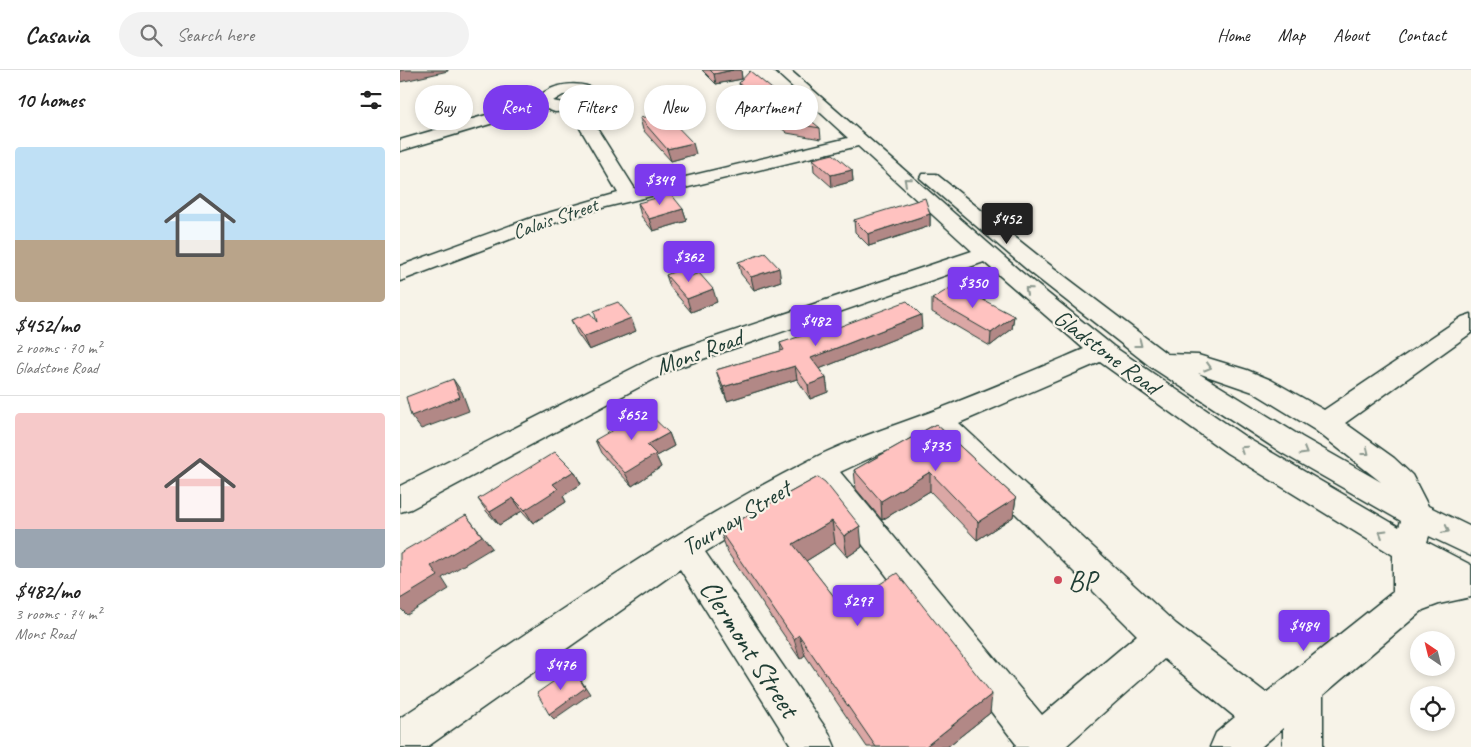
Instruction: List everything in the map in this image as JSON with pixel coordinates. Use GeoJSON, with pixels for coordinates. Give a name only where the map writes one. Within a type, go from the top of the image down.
{"type":"FeatureCollection","features":[{"type":"Feature","properties":{"kind":"street","name":"Gladstone Road"},"geometry":{"type":"LineString","coordinates":[[781,70],[868,138]]}},
{"type":"Feature","properties":{"kind":"street","name":"Gladstone Road"},"geometry":{"type":"LineString","coordinates":[[802,70],[868,138],[990,249],[1100,337],[1160,361],[1292,445],[1418,516],[1471,542]]}},
{"type":"Feature","properties":{"kind":"street"},"geometry":{"type":"LineString","coordinates":[[400,146],[545,103],[544,101],[549,96],[567,90],[585,90],[591,94],[589,99],[574,105],[629,194]]}},
{"type":"Feature","properties":{"kind":"street","name":"Calais Street"},"geometry":{"type":"LineString","coordinates":[[400,274],[542,221],[629,194],[868,138]]}},
{"type":"Feature","properties":{"kind":"street","name":"Gladstone Road"},"geometry":{"type":"LineString","coordinates":[[990,249],[1026,257],[1133,373],[1266,464],[1409,549],[1471,582]]}},
{"type":"Feature","properties":{"kind":"street","name":"Mons Road"},"geometry":{"type":"LineString","coordinates":[[400,500],[662,364],[990,249]]}},
{"type":"Feature","properties":{"kind":"street"},"geometry":{"type":"LineString","coordinates":[[1325,423],[1471,322]]}},
{"type":"Feature","properties":{"kind":"street","name":"Tournay Street"},"geometry":{"type":"LineString","coordinates":[[400,742],[684,548],[755,504],[820,468],[871,445],[939,420],[1100,337]]}},
{"type":"Feature","properties":{"kind":"street"},"geometry":{"type":"LineString","coordinates":[[1133,373],[1160,361],[1198,364],[1238,376],[1262,386],[1325,423],[1384,466],[1401,483],[1418,516],[1409,549],[1411,599]]}},
{"type":"Feature","properties":{"kind":"street"},"geometry":{"type":"LineString","coordinates":[[939,420],[1163,636],[1266,717]]}},
{"type":"Feature","properties":{"kind":"street"},"geometry":{"type":"LineString","coordinates":[[820,468],[1037,745],[1163,636]]}},
{"type":"Feature","properties":{"kind":"street","name":"Clermont Street"},"geometry":{"type":"LineString","coordinates":[[684,548],[815,747]]}},
{"type":"Feature","properties":{"kind":"street"},"geometry":{"type":"LineString","coordinates":[[1230,747],[1411,599],[1437,589],[1471,582]]}},
{"type":"Feature","properties":{"kind":"street"},"geometry":{"type":"LineString","coordinates":[[1304,686],[1304,747]]}},
{"type":"Feature","properties":{"kind":"building"},"geometry":{"type":"Polygon","coordinates":[[[710,70],[733,70],[714,74],[710,70]]]}},
{"type":"Feature","properties":{"kind":"building"},"geometry":{"type":"Polygon","coordinates":[[[750,71],[767,85],[741,85],[739,83],[750,71]]]}},
{"type":"Feature","properties":{"kind":"building"},"geometry":{"type":"Polygon","coordinates":[[[650,130],[680,130],[693,143],[667,149],[650,130]]]}},
{"type":"Feature","properties":{"kind":"building"},"geometry":{"type":"Polygon","coordinates":[[[833,154],[852,170],[831,175],[813,159],[833,154]]]}},
{"type":"Feature","properties":{"kind":"building"},"geometry":{"type":"Polygon","coordinates":[[[671,194],[683,209],[649,219],[638,203],[671,194]]]}},
{"type":"Feature","properties":{"kind":"building"},"geometry":{"type":"Polygon","coordinates":[[[925,198],[930,214],[868,234],[854,220],[925,198]]]}},
{"type":"Feature","properties":{"kind":"building"},"geometry":{"type":"Polygon","coordinates":[[[765,253],[779,268],[751,277],[738,262],[765,253]]]}},
{"type":"Feature","properties":{"kind":"building"},"geometry":{"type":"Polygon","coordinates":[[[683,268],[691,276],[699,273],[713,289],[687,299],[666,275],[683,268]]]}},
{"type":"Feature","properties":{"kind":"building"},"geometry":{"type":"Polygon","coordinates":[[[955,285],[1014,316],[991,333],[932,299],[955,285]]]}},
{"type":"Feature","properties":{"kind":"building"},"geometry":{"type":"Polygon","coordinates":[[[907,301],[921,315],[811,358],[826,378],[808,385],[795,366],[723,387],[716,370],[784,350],[780,343],[834,325],[836,328],[907,301]]]}},
{"type":"Feature","properties":{"kind":"building"},"geometry":{"type":"Polygon","coordinates":[[[618,302],[631,318],[583,337],[571,320],[590,313],[597,322],[594,311],[618,302]]]}},
{"type":"Feature","properties":{"kind":"building"},"geometry":{"type":"Polygon","coordinates":[[[453,379],[460,397],[411,416],[406,397],[453,379]]]}},
{"type":"Feature","properties":{"kind":"building"},"geometry":{"type":"Polygon","coordinates":[[[646,411],[669,433],[647,445],[656,454],[625,473],[595,440],[646,411]]]}},
{"type":"Feature","properties":{"kind":"building"},"geometry":{"type":"Polygon","coordinates":[[[936,424],[1016,498],[978,522],[930,472],[881,501],[854,470],[936,424]]]}},
{"type":"Feature","properties":{"kind":"building"},"geometry":{"type":"Polygon","coordinates":[[[555,452],[574,471],[553,484],[558,489],[525,510],[513,498],[490,512],[478,499],[555,452]]]}},
{"type":"Feature","properties":{"kind":"building"},"geometry":{"type":"Polygon","coordinates":[[[818,477],[825,482],[860,526],[844,536],[832,521],[793,544],[843,608],[897,573],[992,694],[925,747],[876,747],[799,635],[794,639],[720,531],[818,477]]]}},
{"type":"Feature","properties":{"kind":"building"},"geometry":{"type":"Polygon","coordinates":[[[466,515],[482,536],[431,566],[438,576],[400,599],[400,553],[466,515]]]}},
{"type":"Feature","properties":{"kind":"building"},"geometry":{"type":"Polygon","coordinates":[[[573,668],[585,688],[549,714],[537,693],[573,668]]]}},
{"type":"Feature","properties":{"kind":"place","name":"BP"},"geometry":{"type":"Point","coordinates":[1058,580]}}]}
